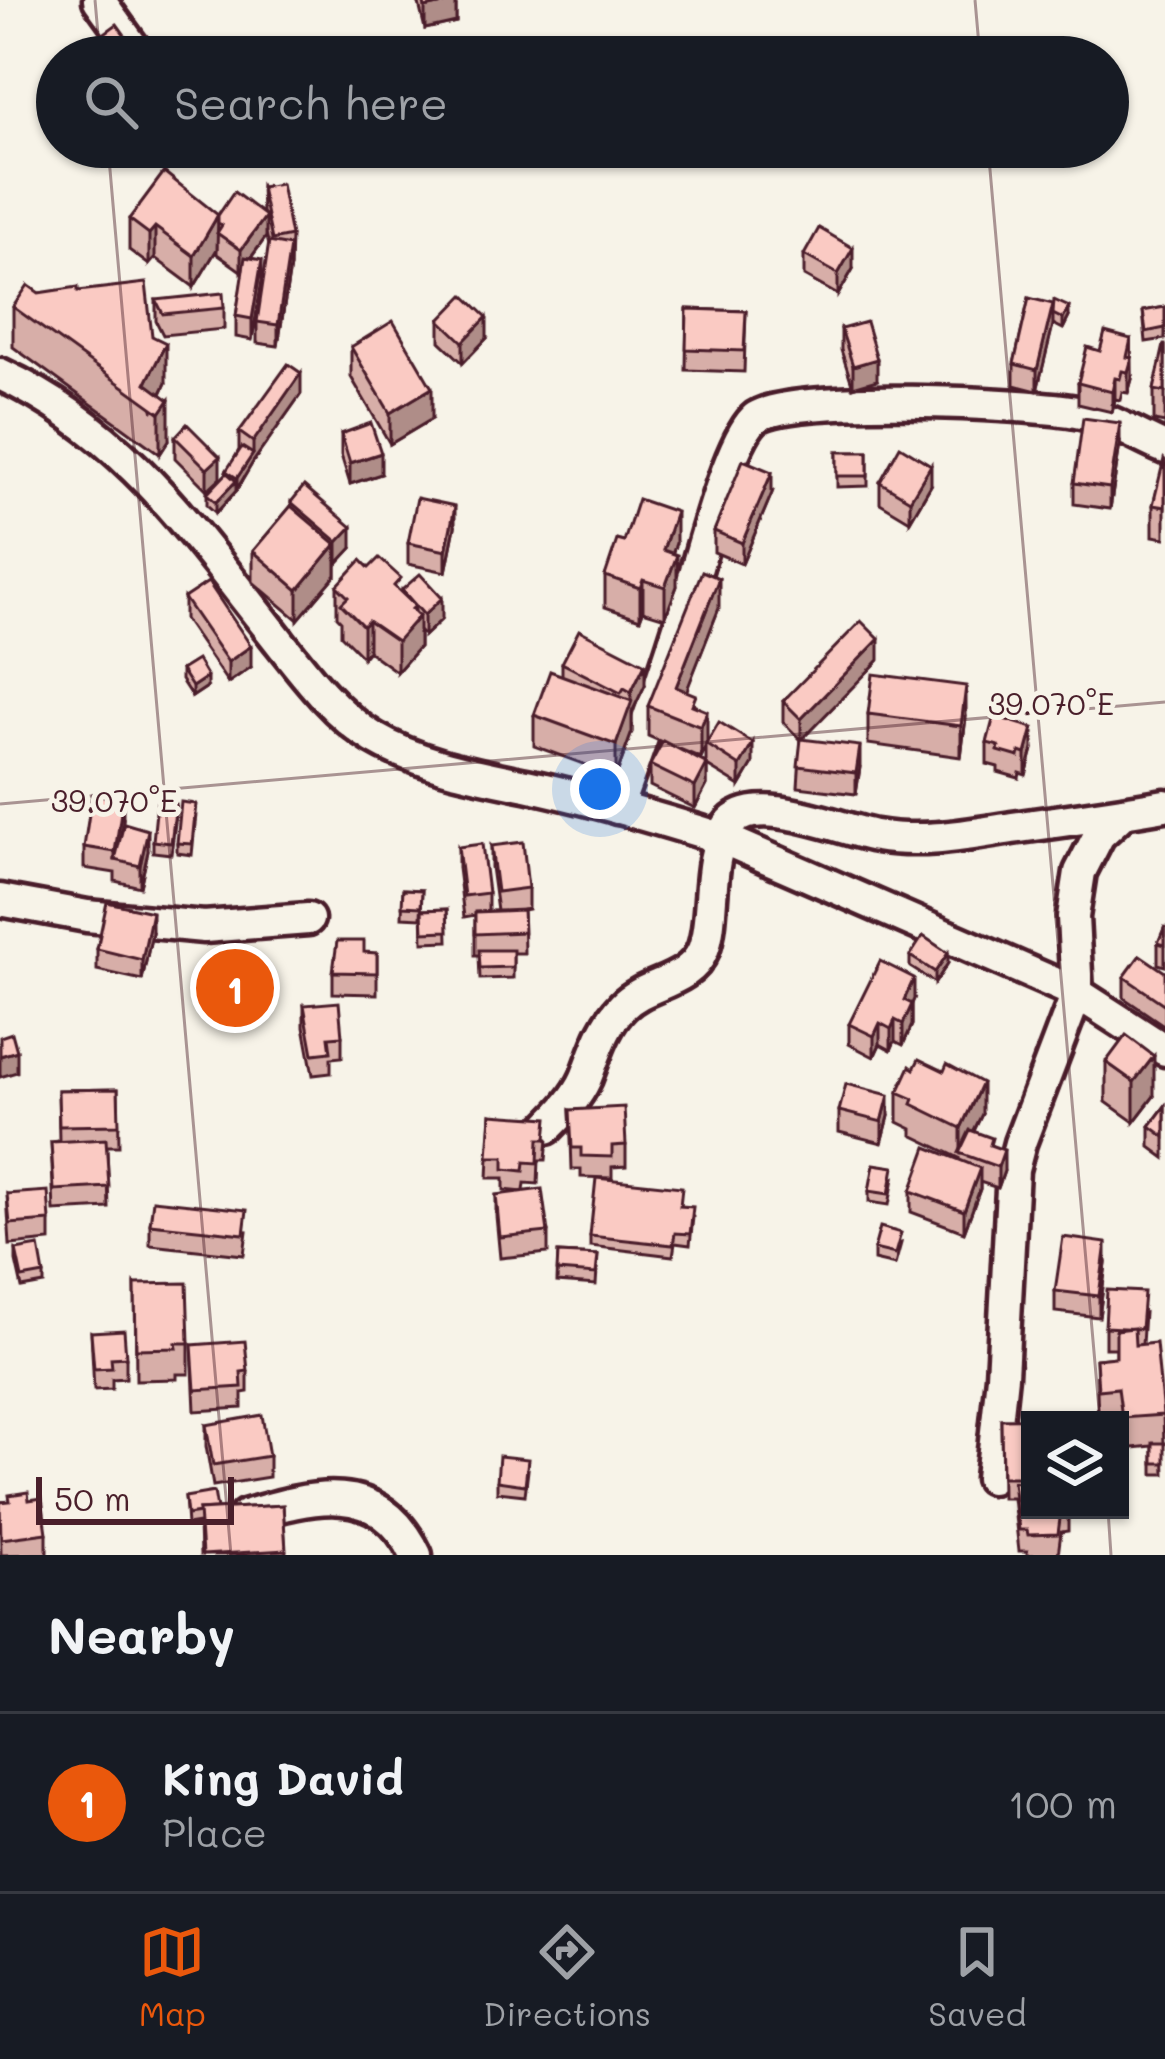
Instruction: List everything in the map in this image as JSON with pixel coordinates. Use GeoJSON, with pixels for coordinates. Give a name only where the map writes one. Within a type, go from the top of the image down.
{"type":"FeatureCollection","features":[{"type":"Feature","properties":{"kind":"street"},"geometry":{"type":"LineString","coordinates":[[99,0],[125,36]]}},
{"type":"Feature","properties":{"kind":"street"},"geometry":{"type":"LineString","coordinates":[[0,374],[82,422],[142,472],[331,703],[375,739],[432,762],[724,839],[1077,993],[1165,1049]]}},
{"type":"Feature","properties":{"kind":"street"},"geometry":{"type":"LineString","coordinates":[[617,808],[712,516],[755,417],[778,408],[819,404],[1022,405],[1104,418],[1165,448]]}},
{"type":"Feature","properties":{"kind":"street"},"geometry":{"type":"LineString","coordinates":[[547,1129],[582,1085],[600,1039],[622,1006],[686,971],[700,957],[712,875],[728,825],[739,818],[759,813],[797,814],[875,836],[929,840],[1165,805]]}},
{"type":"Feature","properties":{"kind":"street"},"geometry":{"type":"LineString","coordinates":[[991,1478],[1002,1376],[1013,1170],[1077,993],[1074,895],[1087,855],[1124,812]]}},
{"type":"Feature","properties":{"kind":"street"},"geometry":{"type":"LineString","coordinates":[[0,900],[87,916],[204,927],[308,919]]}},
{"type":"Feature","properties":{"kind":"street"},"geometry":{"type":"LineString","coordinates":[[211,1527],[315,1496],[344,1496],[389,1520],[416,1555]]}},
{"type":"Feature","properties":{"kind":"building"},"geometry":{"type":"Polygon","coordinates":[[[423,0],[456,0],[456,1],[425,8],[423,0]]]}},
{"type":"Feature","properties":{"kind":"building"},"geometry":{"type":"Polygon","coordinates":[[[117,24],[126,36],[101,36],[117,24]]]}},
{"type":"Feature","properties":{"kind":"building"},"geometry":{"type":"Polygon","coordinates":[[[164,172],[218,215],[194,256],[155,227],[149,234],[129,219],[164,172]]]}},
{"type":"Feature","properties":{"kind":"building"},"geometry":{"type":"Polygon","coordinates":[[[281,184],[291,236],[272,240],[261,187],[281,184]]]}},
{"type":"Feature","properties":{"kind":"building"},"geometry":{"type":"Polygon","coordinates":[[[234,192],[266,216],[241,250],[217,233],[222,225],[218,216],[234,192]]]}},
{"type":"Feature","properties":{"kind":"building"},"geometry":{"type":"Polygon","coordinates":[[[819,228],[853,248],[838,274],[804,255],[819,228]]]}},
{"type":"Feature","properties":{"kind":"building"},"geometry":{"type":"Polygon","coordinates":[[[269,242],[290,246],[278,325],[257,322],[269,242]]]}},
{"type":"Feature","properties":{"kind":"building"},"geometry":{"type":"Polygon","coordinates":[[[245,257],[262,260],[252,319],[236,316],[245,257]]]}},
{"type":"Feature","properties":{"kind":"building"},"geometry":{"type":"Polygon","coordinates":[[[146,283],[152,336],[166,343],[146,383],[169,400],[160,413],[13,307],[28,285],[39,293],[146,283]]]}},
{"type":"Feature","properties":{"kind":"building"},"geometry":{"type":"Polygon","coordinates":[[[223,293],[224,308],[163,314],[156,300],[223,293]]]}},
{"type":"Feature","properties":{"kind":"building"},"geometry":{"type":"Polygon","coordinates":[[[464,295],[487,317],[463,342],[440,320],[464,295]]]}},
{"type":"Feature","properties":{"kind":"building"},"geometry":{"type":"Polygon","coordinates":[[[1029,298],[1053,304],[1037,370],[1014,364],[1029,298]]]}},
{"type":"Feature","properties":{"kind":"building"},"geometry":{"type":"Polygon","coordinates":[[[1054,300],[1069,307],[1063,319],[1053,314],[1054,300]]]}},
{"type":"Feature","properties":{"kind":"building"},"geometry":{"type":"Polygon","coordinates":[[[1165,307],[1165,328],[1146,332],[1143,311],[1165,307]]]}},
{"type":"Feature","properties":{"kind":"building"},"geometry":{"type":"Polygon","coordinates":[[[687,309],[746,311],[744,351],[686,349],[687,309]]]}},
{"type":"Feature","properties":{"kind":"building"},"geometry":{"type":"Polygon","coordinates":[[[393,321],[432,388],[390,413],[351,347],[393,321]]]}},
{"type":"Feature","properties":{"kind":"building"},"geometry":{"type":"Polygon","coordinates":[[[866,322],[877,359],[853,366],[841,329],[866,322]]]}},
{"type":"Feature","properties":{"kind":"building"},"geometry":{"type":"Polygon","coordinates":[[[1105,332],[1131,339],[1128,372],[1115,378],[1112,392],[1078,383],[1087,347],[1100,351],[1105,332]]]}},
{"type":"Feature","properties":{"kind":"building"},"geometry":{"type":"Polygon","coordinates":[[[1165,345],[1165,392],[1154,390],[1165,345]]]}},
{"type":"Feature","properties":{"kind":"building"},"geometry":{"type":"Polygon","coordinates":[[[288,364],[301,373],[253,442],[239,432],[288,364]]]}},
{"type":"Feature","properties":{"kind":"building"},"geometry":{"type":"Polygon","coordinates":[[[1083,418],[1120,423],[1110,488],[1074,483],[1083,418]]]}},
{"type":"Feature","properties":{"kind":"building"},"geometry":{"type":"Polygon","coordinates":[[[371,423],[381,453],[350,463],[341,434],[371,423]]]}},
{"type":"Feature","properties":{"kind":"building"},"geometry":{"type":"Polygon","coordinates":[[[187,424],[220,457],[207,469],[175,437],[187,424]]]}},
{"type":"Feature","properties":{"kind":"building"},"geometry":{"type":"Polygon","coordinates":[[[900,446],[931,465],[910,500],[880,482],[900,446]]]}},
{"type":"Feature","properties":{"kind":"building"},"geometry":{"type":"Polygon","coordinates":[[[242,447],[253,454],[237,478],[226,471],[242,447]]]}},
{"type":"Feature","properties":{"kind":"building"},"geometry":{"type":"Polygon","coordinates":[[[837,452],[868,452],[868,476],[837,476],[837,452]]]}},
{"type":"Feature","properties":{"kind":"building"},"geometry":{"type":"Polygon","coordinates":[[[743,460],[772,472],[742,543],[714,531],[743,460]]]}},
{"type":"Feature","properties":{"kind":"building"},"geometry":{"type":"Polygon","coordinates":[[[1165,460],[1165,507],[1153,505],[1165,460]]]}},
{"type":"Feature","properties":{"kind":"building"},"geometry":{"type":"Polygon","coordinates":[[[227,473],[236,481],[216,502],[207,494],[227,473]]]}},
{"type":"Feature","properties":{"kind":"building"},"geometry":{"type":"Polygon","coordinates":[[[304,486],[352,527],[338,542],[291,502],[304,486]]]}},
{"type":"Feature","properties":{"kind":"building"},"geometry":{"type":"Polygon","coordinates":[[[417,498],[455,506],[446,551],[408,543],[417,498]]]}},
{"type":"Feature","properties":{"kind":"building"},"geometry":{"type":"Polygon","coordinates":[[[638,499],[676,512],[663,550],[677,555],[665,587],[643,580],[640,588],[605,576],[617,540],[624,542],[638,499]]]}},
{"type":"Feature","properties":{"kind":"building"},"geometry":{"type":"Polygon","coordinates":[[[291,506],[336,544],[298,590],[253,551],[291,506]]]}},
{"type":"Feature","properties":{"kind":"building"},"geometry":{"type":"Polygon","coordinates":[[[379,558],[401,578],[394,586],[419,616],[397,641],[368,621],[363,626],[341,604],[348,597],[337,586],[361,560],[369,568],[379,558]]]}},
{"type":"Feature","properties":{"kind":"building"},"geometry":{"type":"Polygon","coordinates":[[[702,571],[719,578],[676,687],[696,695],[692,705],[707,711],[701,727],[648,706],[702,571]]]}},
{"type":"Feature","properties":{"kind":"building"},"geometry":{"type":"Polygon","coordinates":[[[420,574],[442,598],[424,615],[402,590],[420,574]]]}},
{"type":"Feature","properties":{"kind":"building"},"geometry":{"type":"Polygon","coordinates":[[[208,582],[251,646],[228,662],[184,598],[208,582]]]}},
{"type":"Feature","properties":{"kind":"building"},"geometry":{"type":"Polygon","coordinates":[[[861,621],[879,639],[801,719],[783,701],[861,621]]]}},
{"type":"Feature","properties":{"kind":"building"},"geometry":{"type":"Polygon","coordinates":[[[579,630],[645,664],[631,692],[624,688],[621,693],[562,663],[579,630]]]}},
{"type":"Feature","properties":{"kind":"building"},"geometry":{"type":"Polygon","coordinates":[[[197,660],[207,677],[192,687],[181,670],[197,660]]]}},
{"type":"Feature","properties":{"kind":"building"},"geometry":{"type":"Polygon","coordinates":[[[550,671],[632,701],[616,745],[534,715],[550,671]]]}},
{"type":"Feature","properties":{"kind":"building"},"geometry":{"type":"Polygon","coordinates":[[[873,674],[966,686],[961,726],[868,714],[873,674]]]}},
{"type":"Feature","properties":{"kind":"building"},"geometry":{"type":"Polygon","coordinates":[[[994,716],[1033,728],[1026,754],[1020,752],[1019,757],[987,743],[994,716]]]}},
{"type":"Feature","properties":{"kind":"building"},"geometry":{"type":"Polygon","coordinates":[[[719,722],[753,743],[740,766],[706,744],[719,722]]]}},
{"type":"Feature","properties":{"kind":"building"},"geometry":{"type":"Polygon","coordinates":[[[801,739],[860,746],[856,773],[798,766],[801,739]]]}},
{"type":"Feature","properties":{"kind":"building"},"geometry":{"type":"Polygon","coordinates":[[[663,741],[707,764],[695,787],[650,765],[663,741]]]}},
{"type":"Feature","properties":{"kind":"building"},"geometry":{"type":"Polygon","coordinates":[[[92,794],[123,799],[115,852],[84,847],[92,794]]]}},
{"type":"Feature","properties":{"kind":"building"},"geometry":{"type":"Polygon","coordinates":[[[157,802],[176,804],[171,843],[153,841],[157,802]]]}},
{"type":"Feature","properties":{"kind":"building"},"geometry":{"type":"Polygon","coordinates":[[[181,802],[196,804],[192,844],[177,843],[181,802]]]}},
{"type":"Feature","properties":{"kind":"building"},"geometry":{"type":"Polygon","coordinates":[[[124,823],[148,830],[140,866],[115,860],[124,823]]]}},
{"type":"Feature","properties":{"kind":"building"},"geometry":{"type":"Polygon","coordinates":[[[523,842],[528,888],[497,892],[491,846],[523,842]]]}},
{"type":"Feature","properties":{"kind":"building"},"geometry":{"type":"Polygon","coordinates":[[[482,844],[488,893],[464,896],[458,847],[482,844]]]}},
{"type":"Feature","properties":{"kind":"building"},"geometry":{"type":"Polygon","coordinates":[[[403,889],[422,890],[421,907],[402,906],[403,889]]]}},
{"type":"Feature","properties":{"kind":"building"},"geometry":{"type":"Polygon","coordinates":[[[107,902],[152,912],[142,960],[97,949],[107,902]]]}},
{"type":"Feature","properties":{"kind":"building"},"geometry":{"type":"Polygon","coordinates":[[[447,909],[448,931],[423,932],[422,910],[447,909]]]}},
{"type":"Feature","properties":{"kind":"building"},"geometry":{"type":"Polygon","coordinates":[[[523,910],[524,932],[475,934],[475,912],[523,910]]]}},
{"type":"Feature","properties":{"kind":"building"},"geometry":{"type":"Polygon","coordinates":[[[923,936],[948,953],[935,972],[910,956],[923,936]]]}},
{"type":"Feature","properties":{"kind":"building"},"geometry":{"type":"Polygon","coordinates":[[[337,941],[364,941],[364,952],[377,953],[377,973],[333,972],[337,941]]]}},
{"type":"Feature","properties":{"kind":"building"},"geometry":{"type":"Polygon","coordinates":[[[479,950],[513,950],[513,967],[480,968],[479,950]]]}},
{"type":"Feature","properties":{"kind":"building"},"geometry":{"type":"Polygon","coordinates":[[[222,953],[262,970],[248,1003],[208,985],[222,953]]]}},
{"type":"Feature","properties":{"kind":"building"},"geometry":{"type":"Polygon","coordinates":[[[1140,955],[1165,972],[1165,1005],[1124,977],[1140,955]]]}},
{"type":"Feature","properties":{"kind":"building"},"geometry":{"type":"Polygon","coordinates":[[[880,961],[914,978],[904,1000],[912,1004],[903,1024],[895,1020],[891,1029],[880,1023],[874,1036],[849,1024],[880,961]]]}},
{"type":"Feature","properties":{"kind":"building"},"geometry":{"type":"Polygon","coordinates":[[[339,1002],[342,1036],[329,1037],[331,1052],[313,1054],[304,1005],[339,1002]]]}},
{"type":"Feature","properties":{"kind":"building"},"geometry":{"type":"Polygon","coordinates":[[[12,1033],[17,1051],[0,1056],[0,1037],[12,1033]]]}},
{"type":"Feature","properties":{"kind":"building"},"geometry":{"type":"Polygon","coordinates":[[[1126,1035],[1154,1056],[1134,1082],[1106,1062],[1126,1035]]]}},
{"type":"Feature","properties":{"kind":"building"},"geometry":{"type":"Polygon","coordinates":[[[919,1059],[944,1071],[947,1064],[982,1083],[961,1128],[898,1092],[910,1066],[914,1069],[919,1059]]]}},
{"type":"Feature","properties":{"kind":"building"},"geometry":{"type":"Polygon","coordinates":[[[846,1084],[889,1095],[882,1122],[839,1111],[846,1084]]]}},
{"type":"Feature","properties":{"kind":"building"},"geometry":{"type":"Polygon","coordinates":[[[118,1089],[119,1125],[59,1126],[58,1090],[118,1089]]]}},
{"type":"Feature","properties":{"kind":"building"},"geometry":{"type":"Polygon","coordinates":[[[1165,1106],[1165,1137],[1150,1126],[1165,1106]]]}},
{"type":"Feature","properties":{"kind":"building"},"geometry":{"type":"Polygon","coordinates":[[[624,1107],[626,1145],[612,1146],[612,1157],[581,1156],[581,1148],[572,1148],[570,1110],[624,1107]]]}},
{"type":"Feature","properties":{"kind":"building"},"geometry":{"type":"Polygon","coordinates":[[[491,1114],[548,1118],[546,1139],[539,1139],[538,1163],[525,1162],[524,1171],[504,1169],[504,1157],[488,1157],[491,1114]]]}},
{"type":"Feature","properties":{"kind":"building"},"geometry":{"type":"Polygon","coordinates":[[[970,1130],[992,1138],[990,1145],[1004,1150],[998,1167],[959,1153],[970,1130]]]}},
{"type":"Feature","properties":{"kind":"building"},"geometry":{"type":"Polygon","coordinates":[[[106,1139],[109,1187],[54,1190],[51,1142],[106,1139]]]}},
{"type":"Feature","properties":{"kind":"building"},"geometry":{"type":"Polygon","coordinates":[[[927,1147],[980,1168],[964,1211],[911,1191],[927,1147]]]}},
{"type":"Feature","properties":{"kind":"building"},"geometry":{"type":"Polygon","coordinates":[[[874,1164],[894,1167],[889,1194],[869,1191],[874,1164]]]}},
{"type":"Feature","properties":{"kind":"building"},"geometry":{"type":"Polygon","coordinates":[[[596,1178],[682,1187],[680,1206],[693,1207],[690,1234],[675,1233],[673,1245],[590,1236],[596,1178]]]}},
{"type":"Feature","properties":{"kind":"building"},"geometry":{"type":"Polygon","coordinates":[[[542,1189],[548,1232],[500,1237],[496,1195],[542,1189]]]}},
{"type":"Feature","properties":{"kind":"building"},"geometry":{"type":"Polygon","coordinates":[[[48,1191],[50,1221],[10,1224],[7,1194],[48,1191]]]}},
{"type":"Feature","properties":{"kind":"building"},"geometry":{"type":"Polygon","coordinates":[[[153,1200],[247,1210],[244,1234],[150,1224],[153,1200]]]}},
{"type":"Feature","properties":{"kind":"building"},"geometry":{"type":"Polygon","coordinates":[[[880,1227],[901,1233],[895,1254],[874,1249],[880,1227]]]}},
{"type":"Feature","properties":{"kind":"building"},"geometry":{"type":"Polygon","coordinates":[[[1063,1237],[1106,1243],[1099,1296],[1055,1291],[1063,1237]]]}},
{"type":"Feature","properties":{"kind":"building"},"geometry":{"type":"Polygon","coordinates":[[[39,1246],[44,1274],[22,1278],[16,1250],[39,1246]]]}},
{"type":"Feature","properties":{"kind":"building"},"geometry":{"type":"Polygon","coordinates":[[[558,1253],[598,1255],[596,1274],[557,1271],[558,1253]]]}},
{"type":"Feature","properties":{"kind":"building"},"geometry":{"type":"Polygon","coordinates":[[[187,1283],[189,1343],[176,1343],[177,1348],[136,1349],[135,1284],[187,1283]]]}},
{"type":"Feature","properties":{"kind":"building"},"geometry":{"type":"Polygon","coordinates":[[[1107,1290],[1144,1292],[1141,1329],[1105,1327],[1107,1290]]]}},
{"type":"Feature","properties":{"kind":"building"},"geometry":{"type":"Polygon","coordinates":[[[1134,1328],[1135,1345],[1156,1343],[1163,1415],[1129,1417],[1129,1411],[1121,1411],[1118,1388],[1098,1390],[1096,1359],[1116,1357],[1116,1330],[1134,1328]]]}},
{"type":"Feature","properties":{"kind":"building"},"geometry":{"type":"Polygon","coordinates":[[[124,1330],[126,1357],[111,1358],[112,1368],[94,1369],[91,1332],[124,1330]]]}},
{"type":"Feature","properties":{"kind":"building"},"geometry":{"type":"Polygon","coordinates":[[[245,1341],[248,1371],[241,1372],[242,1387],[195,1390],[192,1345],[245,1341]]]}},
{"type":"Feature","properties":{"kind":"building"},"geometry":{"type":"Polygon","coordinates":[[[262,1415],[269,1456],[213,1465],[206,1425],[262,1415]]]}},
{"type":"Feature","properties":{"kind":"building"},"geometry":{"type":"Polygon","coordinates":[[[1001,1419],[1021,1419],[1021,1477],[1002,1477],[1001,1419]]]}},
{"type":"Feature","properties":{"kind":"building"},"geometry":{"type":"Polygon","coordinates":[[[1153,1443],[1165,1443],[1165,1463],[1153,1463],[1153,1443]]]}},
{"type":"Feature","properties":{"kind":"building"},"geometry":{"type":"Polygon","coordinates":[[[499,1456],[528,1459],[525,1485],[497,1481],[499,1456]]]}},
{"type":"Feature","properties":{"kind":"building"},"geometry":{"type":"Polygon","coordinates":[[[1021,1481],[1021,1519],[1060,1519],[1058,1534],[1028,1535],[1027,1530],[1019,1530],[1013,1482],[1021,1481]]]}},
{"type":"Feature","properties":{"kind":"building"},"geometry":{"type":"Polygon","coordinates":[[[28,1492],[29,1500],[42,1498],[47,1533],[1,1539],[0,1502],[28,1492]]]}},
{"type":"Feature","properties":{"kind":"building"},"geometry":{"type":"Polygon","coordinates":[[[214,1492],[217,1509],[187,1515],[185,1497],[214,1492]]]}},
{"type":"Feature","properties":{"kind":"building"},"geometry":{"type":"Polygon","coordinates":[[[283,1505],[286,1550],[202,1555],[199,1510],[283,1505]]]}},
{"type":"Feature","properties":{"kind":"place","name":"King David"},"geometry":{"type":"Point","coordinates":[235,988]}}]}
